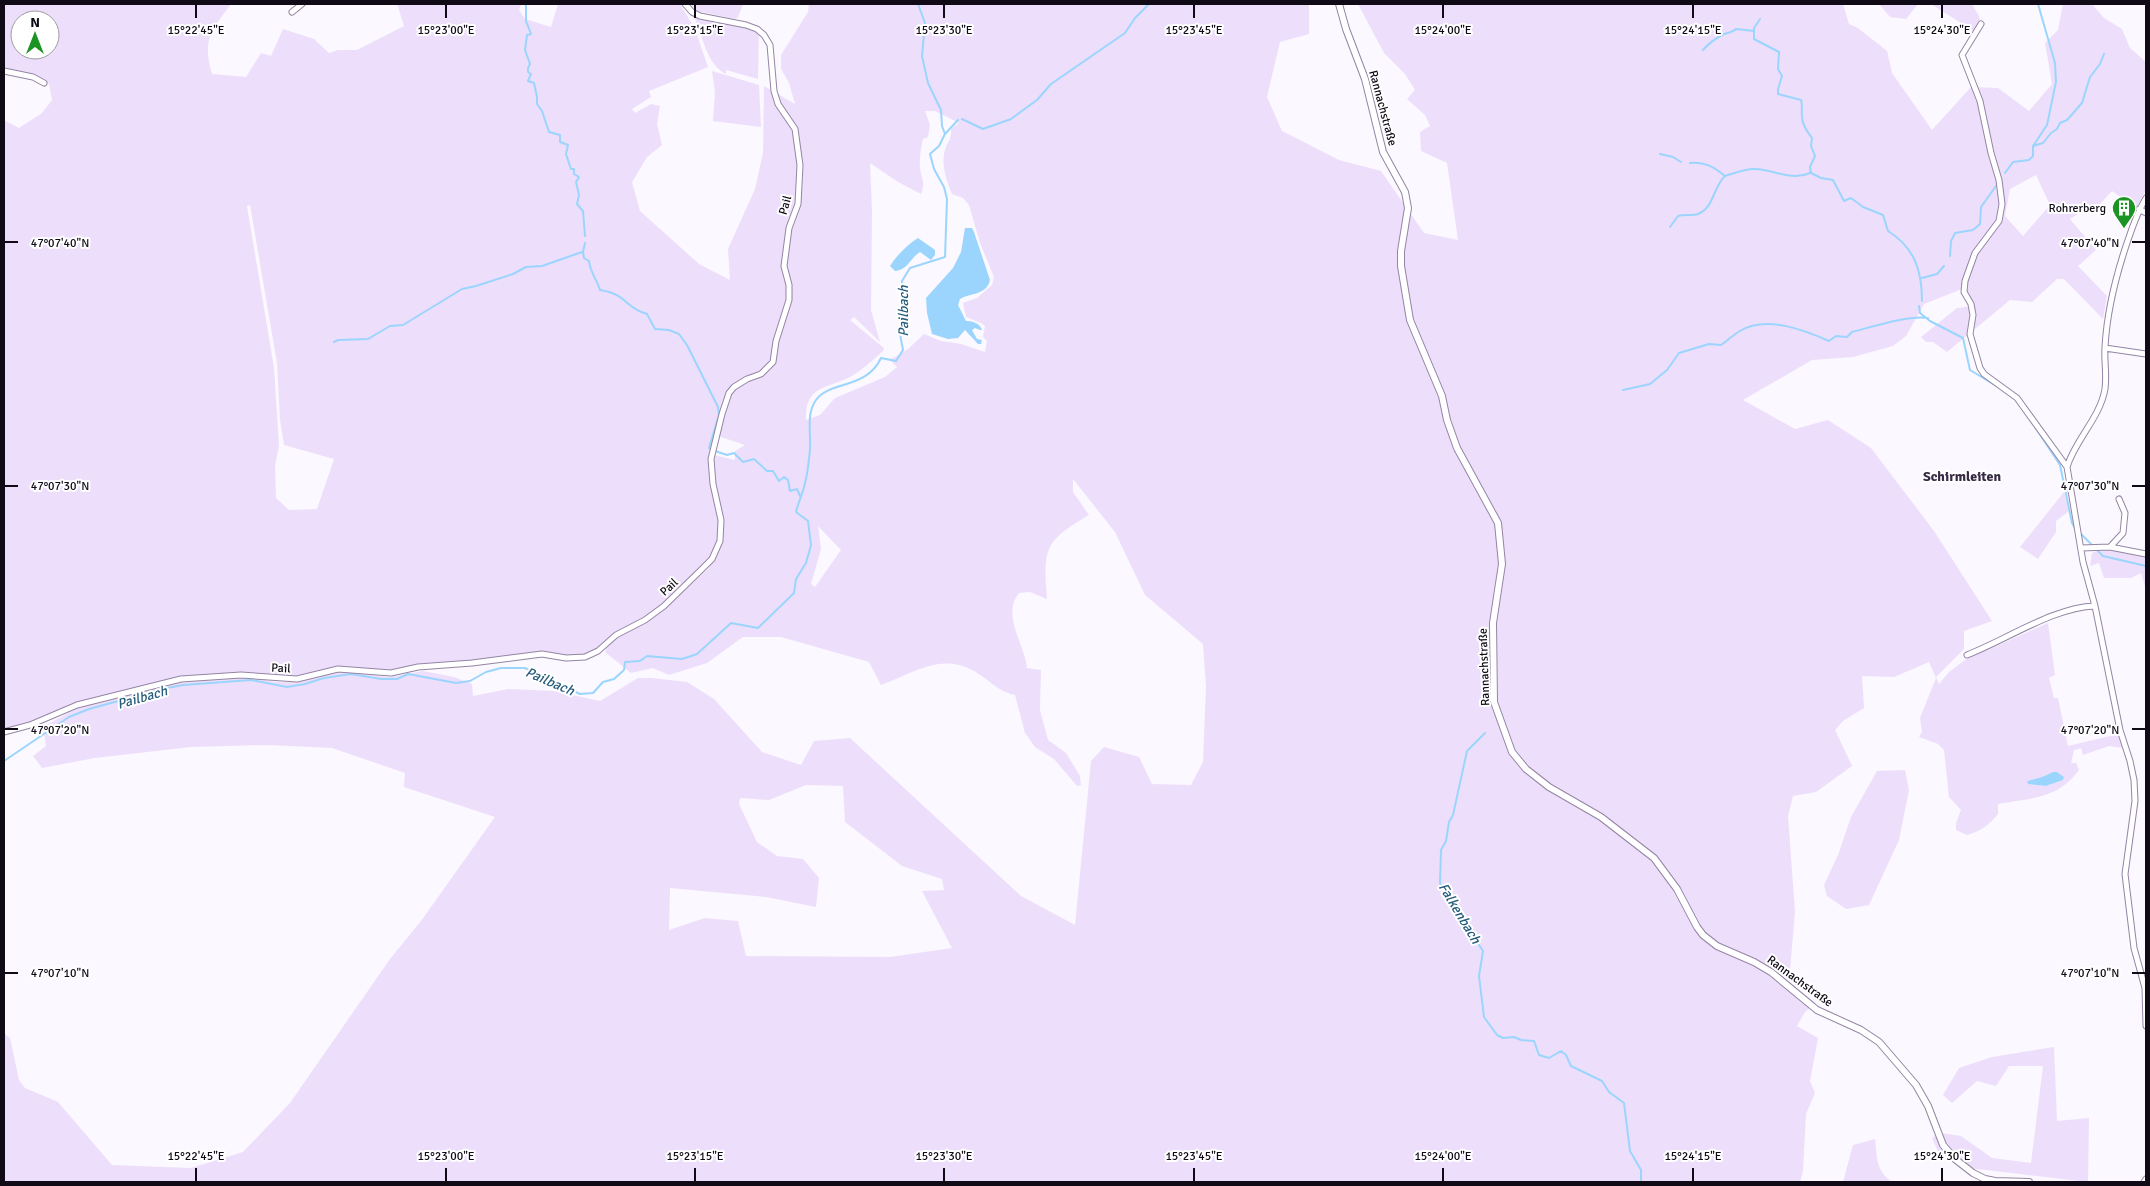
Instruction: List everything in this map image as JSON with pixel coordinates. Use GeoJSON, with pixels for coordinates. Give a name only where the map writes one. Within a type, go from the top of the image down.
{"type":"FeatureCollection","features":[{"type":"Feature","properties":{"kind":"street"},"geometry":{"type":"LineString","coordinates":[[292,12],[302,4]]}},
{"type":"Feature","properties":{"kind":"street","name":"Pail"},"geometry":{"type":"LineString","coordinates":[[4,732],[30,725],[77,705],[181,679],[241,675],[297,679],[338,669],[391,673],[418,667],[472,663],[542,654],[566,658],[586,657],[598,651],[608,640],[644,620],[664,606],[712,559],[720,540],[721,520],[713,484],[711,459],[722,414],[734,386],[746,379],[761,374],[773,362],[776,341],[789,300],[789,285],[784,266],[789,228],[798,204],[800,165],[795,129],[778,104],[774,91],[770,45],[764,36],[757,29],[746,24],[700,16],[692,12],[685,4]]}},
{"type":"Feature","properties":{"kind":"street","name":"Rannachstraße"},"geometry":{"type":"LineString","coordinates":[[1339,4],[1346,29],[1365,79],[1383,152],[1405,192],[1408,208],[1401,251],[1401,266],[1410,320],[1442,396],[1446,420],[1457,448],[1498,523],[1502,564],[1493,623],[1494,702],[1512,752],[1526,768],[1548,787],[1601,817],[1654,858],[1677,889],[1697,927],[1716,946],[1754,962],[1771,972],[1818,1010],[1861,1030],[1879,1042],[1916,1085],[1928,1106],[1943,1145],[1955,1159],[1973,1173],[1985,1179],[2029,1182]]}},
{"type":"Feature","properties":{"kind":"street"},"geometry":{"type":"LineString","coordinates":[[1981,24],[1962,55],[1980,101],[1999,180],[2002,204],[1999,221],[1975,253],[1965,281],[1964,292],[1972,304],[1973,315],[1970,334],[1980,368],[1984,374],[2017,398],[2067,467]]}},
{"type":"Feature","properties":{"kind":"street"},"geometry":{"type":"LineString","coordinates":[[4,71],[33,77],[44,83]]}},
{"type":"Feature","properties":{"kind":"street"},"geometry":{"type":"LineString","coordinates":[[2146,198],[2139,209],[2119,265],[2112,295],[2105,348],[2106,373],[2100,406],[2070,455],[2067,467],[2086,576],[2096,606],[2120,730],[2134,780],[2135,801],[2125,874],[2134,948],[2145,988],[2146,1026]]}},
{"type":"Feature","properties":{"kind":"street"},"geometry":{"type":"LineString","coordinates":[[2139,209],[2146,213]]}},
{"type":"Feature","properties":{"kind":"street"},"geometry":{"type":"LineString","coordinates":[[2105,348],[2146,354]]}},
{"type":"Feature","properties":{"kind":"street"},"geometry":{"type":"LineString","coordinates":[[2110,547],[2123,533],[2125,513],[2119,499]]}},
{"type":"Feature","properties":{"kind":"street"},"geometry":{"type":"LineString","coordinates":[[2081,548],[2110,547],[2146,554]]}},
{"type":"Feature","properties":{"kind":"street"},"geometry":{"type":"LineString","coordinates":[[1967,655],[1993,644],[2010,634],[2075,608],[2096,606]]}},
{"type":"Feature","properties":{"kind":"street"},"geometry":{"type":"LineString","coordinates":[[2144,1182],[2146,1178]]}},
{"type":"Feature","properties":{"kind":"shaded area"},"geometry":{"type":"Polygon","coordinates":[[[4,4],[231,4],[210,36],[208,44],[209,62],[212,74],[246,77],[261,53],[271,56],[283,29],[314,39],[329,53],[338,50],[357,50],[404,26],[397,4],[521,4],[519,10],[525,19],[551,27],[558,4],[680,4],[695,29],[708,67],[649,91],[651,97],[632,109],[635,113],[651,104],[660,106],[657,124],[662,145],[647,157],[632,182],[640,211],[699,264],[730,280],[728,249],[755,189],[763,153],[764,86],[795,104],[789,83],[781,69],[781,55],[808,12],[809,4],[1309,4],[1309,34],[1280,42],[1267,97],[1282,131],[1339,160],[1381,171],[1424,233],[1458,240],[1447,163],[1421,151],[1420,132],[1430,126],[1425,115],[1407,99],[1415,90],[1405,74],[1384,53],[1358,4],[1843,4],[1849,24],[1858,28],[1887,51],[1892,73],[1932,130],[1971,87],[1998,88],[2029,111],[2052,84],[2045,43],[2058,30],[2063,4],[2092,4],[2104,18],[2122,29],[2130,48],[2146,62],[2146,190],[2136,208],[2112,191],[2100,204],[2092,205],[2070,219],[2096,250],[2078,266],[2107,296],[2103,319],[2064,279],[2057,279],[2032,302],[2010,300],[1947,352],[1933,342],[1926,342],[1921,337],[1957,308],[1974,306],[1962,289],[1924,304],[1906,336],[1893,346],[1853,357],[1812,360],[1743,400],[1795,429],[1828,420],[1871,448],[1934,531],[1992,621],[1964,631],[1964,649],[1936,677],[1939,684],[1949,672],[1965,660],[2048,623],[2055,675],[2049,678],[2054,698],[2058,698],[2068,746],[2118,734],[2122,748],[2109,746],[2083,755],[2081,748],[2074,750],[2071,763],[2076,763],[2079,770],[2071,780],[2062,787],[2043,796],[1998,804],[1998,814],[1991,822],[1984,828],[1967,835],[1956,830],[1956,823],[1961,810],[1949,797],[1944,750],[1938,744],[1919,737],[1922,732],[1920,718],[1936,678],[1929,662],[1894,677],[1862,676],[1864,708],[1843,721],[1835,730],[1852,766],[1816,792],[1793,796],[1788,816],[1795,911],[1790,971],[1786,980],[1816,1003],[1805,1012],[1797,1026],[1818,1038],[1810,1081],[1815,1093],[1806,1114],[1803,1171],[1800,1182],[4,1182],[4,1033],[10,1038],[19,1080],[25,1088],[58,1102],[112,1165],[191,1168],[243,1152],[290,1103],[390,959],[421,921],[495,817],[404,787],[405,773],[332,748],[268,745],[191,747],[95,758],[42,768],[33,756],[46,746],[43,727],[77,708],[186,681],[246,677],[276,682],[292,682],[342,671],[390,677],[423,671],[454,677],[472,684],[473,696],[508,689],[554,691],[600,701],[638,678],[687,682],[714,699],[762,752],[801,765],[814,741],[850,738],[1021,896],[1075,925],[1091,761],[1104,747],[1139,757],[1152,784],[1191,785],[1203,762],[1206,687],[1203,644],[1145,595],[1115,532],[1073,479],[1073,492],[1089,515],[1063,532],[1050,548],[1046,568],[1047,599],[1030,592],[1019,593],[1012,611],[1027,668],[1041,670],[1040,710],[1048,740],[1066,753],[1080,776],[1081,785],[1077,786],[1054,759],[1035,747],[1025,733],[1015,695],[1003,691],[978,673],[960,665],[937,664],[881,685],[869,662],[781,637],[743,637],[707,663],[669,675],[653,668],[631,673],[605,652],[610,641],[662,611],[708,569],[723,543],[721,541],[722,523],[721,510],[713,468],[714,455],[735,460],[735,451],[745,445],[718,436],[726,406],[733,392],[744,382],[761,374],[747,379],[734,387],[729,393],[722,414],[711,459],[713,484],[721,520],[720,541],[712,559],[664,606],[645,620],[608,640],[593,654],[575,658],[542,654],[472,663],[418,667],[391,673],[338,669],[297,679],[241,675],[181,679],[77,705],[30,725],[4,732],[4,120],[19,128],[42,113],[52,100],[49,84],[31,75],[4,69],[4,4]],[[925,111],[930,125],[928,137],[923,139],[920,153],[923,183],[921,194],[898,182],[870,163],[872,211],[871,310],[880,342],[854,317],[850,320],[884,348],[883,351],[852,376],[818,390],[809,401],[806,420],[820,415],[835,398],[885,377],[897,367],[890,360],[908,349],[924,334],[941,341],[961,344],[985,352],[987,341],[983,337],[985,326],[966,317],[963,303],[977,298],[992,285],[994,277],[980,243],[969,205],[963,198],[952,194],[944,165],[944,153],[951,136],[951,129],[959,123],[935,111],[925,111]],[[2036,175],[2010,189],[2005,216],[2023,236],[2050,205],[2036,175]],[[250,205],[247,206],[274,368],[279,446],[275,466],[276,498],[289,510],[317,509],[334,459],[284,445],[280,420],[277,363],[250,205]],[[818,526],[821,549],[811,584],[815,587],[841,550],[818,526]],[[2053,772],[2027,781],[2028,784],[2047,786],[2063,780],[2064,777],[2057,772],[2053,772]],[[806,785],[769,800],[740,798],[739,804],[757,842],[777,856],[803,859],[819,878],[816,907],[766,897],[670,888],[669,930],[705,918],[738,921],[746,956],[890,957],[952,948],[922,891],[944,890],[942,879],[902,866],[845,822],[843,786],[806,785]]]}},
{"type":"Feature","properties":{"kind":"shaded area"},"geometry":{"type":"Polygon","coordinates":[[[689,4],[743,4],[738,17],[735,19],[697,11],[689,4]]]}},
{"type":"Feature","properties":{"kind":"shaded area"},"geometry":{"type":"Polygon","coordinates":[[[1879,4],[1918,4],[1906,19],[1890,17],[1879,4]]]}},
{"type":"Feature","properties":{"kind":"shaded area"},"geometry":{"type":"Polygon","coordinates":[[[1931,4],[1972,4],[1980,18],[1978,28],[1975,32],[1931,4]]]}},
{"type":"Feature","properties":{"kind":"shaded area"},"geometry":{"type":"Polygon","coordinates":[[[694,17],[744,26],[759,32],[758,79],[726,70],[726,74],[719,69],[709,57],[694,17]]]}},
{"type":"Feature","properties":{"kind":"shaded area"},"geometry":{"type":"Polygon","coordinates":[[[712,71],[759,85],[761,127],[713,121],[715,92],[712,71]]]}},
{"type":"Feature","properties":{"kind":"shaded area"},"geometry":{"type":"Polygon","coordinates":[[[2064,492],[2069,511],[2056,521],[2056,532],[2038,559],[2020,547],[2064,492]]]}},
{"type":"Feature","properties":{"kind":"shaded area"},"geometry":{"type":"Polygon","coordinates":[[[2107,548],[2146,555],[2146,590],[2141,573],[2131,578],[2104,578],[2099,563],[2090,566],[2092,553],[2107,548]]]}},
{"type":"Feature","properties":{"kind":"shaded area"},"geometry":{"type":"Polygon","coordinates":[[[1905,770],[1909,790],[1899,840],[1869,905],[1846,909],[1827,896],[1824,885],[1838,855],[1851,817],[1877,771],[1905,770]]]}},
{"type":"Feature","properties":{"kind":"shaded area"},"geometry":{"type":"Polygon","coordinates":[[[2054,1047],[2057,1121],[2089,1118],[2088,1182],[1969,1168],[1940,1156],[1932,1138],[1941,1133],[1961,1136],[1992,1158],[2031,1163],[2043,1066],[2009,1066],[1996,1086],[1977,1081],[1952,1103],[1943,1095],[1959,1068],[1992,1057],[2054,1047]]]}},
{"type":"Feature","properties":{"kind":"shaded area"},"geometry":{"type":"Polygon","coordinates":[[[1875,1139],[1880,1168],[1892,1182],[1843,1182],[1853,1145],[1875,1139]]]}},
{"type":"Feature","properties":{"kind":"water"},"geometry":{"type":"Polygon","coordinates":[[[965,228],[972,228],[974,232],[990,280],[982,291],[960,299],[958,305],[966,321],[971,321],[980,326],[982,330],[975,328],[972,330],[977,339],[982,340],[981,344],[978,344],[965,330],[958,338],[948,339],[932,334],[927,313],[926,298],[953,268],[961,252],[965,228]]]}},
{"type":"Feature","properties":{"kind":"water"},"geometry":{"type":"Polygon","coordinates":[[[918,238],[935,250],[935,255],[931,260],[920,252],[906,266],[895,271],[890,266],[906,247],[918,238]]]}},
{"type":"Feature","properties":{"kind":"water"},"geometry":{"type":"Polygon","coordinates":[[[2057,772],[2064,777],[2063,780],[2046,786],[2028,784],[2027,781],[2057,772]]]}},
{"type":"Feature","properties":{"kind":"waterway"},"geometry":{"type":"LineString","coordinates":[[526,4],[526,21],[531,34],[527,35],[525,50],[530,64],[528,72],[531,74],[528,81],[534,83],[537,104],[542,111],[549,132],[560,135],[560,142],[568,145],[566,154],[571,169],[574,169],[574,174],[579,177],[576,182],[579,195],[577,204],[583,211],[585,236]]}},
{"type":"Feature","properties":{"kind":"waterway","name":"Pailbach"},"geometry":{"type":"LineString","coordinates":[[4,761],[69,717],[89,709],[183,685],[251,680],[287,687],[351,674],[381,679],[397,679],[408,674],[456,683],[470,681],[486,672],[501,668],[525,668],[580,694],[593,693],[603,682],[614,679],[624,670],[625,662],[640,661],[647,656],[682,659],[697,654],[731,623],[758,628],[794,593],[796,579],[806,563],[811,545],[808,521],[796,512],[808,470],[810,417],[813,405],[822,394],[867,375],[875,368],[881,358],[896,361],[903,350],[900,334],[904,303],[902,281],[910,268],[945,257],[947,199],[944,187],[934,169],[930,154],[939,146],[945,134],[942,126],[941,110],[928,83],[922,56],[925,23],[918,4]]}},
{"type":"Feature","properties":{"kind":"waterway"},"geometry":{"type":"LineString","coordinates":[[962,119],[983,129],[1011,119],[1037,100],[1051,84],[1125,33],[1135,18],[1149,4]]}},
{"type":"Feature","properties":{"kind":"waterway"},"geometry":{"type":"LineString","coordinates":[[2005,173],[2013,162],[2029,160],[2033,156],[2033,146],[2047,125],[2056,82],[2055,63],[2038,4]]}},
{"type":"Feature","properties":{"kind":"waterway"},"geometry":{"type":"LineString","coordinates":[[1760,19],[1754,28],[1754,39],[1779,52],[1778,69],[1782,76],[1778,94],[1801,100],[1803,122],[1812,138],[1811,146],[1815,156],[1810,167],[1811,173],[1821,178],[1833,180],[1844,201],[1851,198],[1863,207],[1883,215],[1888,231],[1905,245],[1915,261],[1922,290],[1922,301]]}},
{"type":"Feature","properties":{"kind":"waterway"},"geometry":{"type":"LineString","coordinates":[[1703,50],[1718,37],[1736,29],[1754,31]]}},
{"type":"Feature","properties":{"kind":"waterway"},"geometry":{"type":"LineString","coordinates":[[2033,146],[2043,143],[2057,129],[2060,123],[2067,120],[2082,103],[2090,77],[2100,64],[2104,54]]}},
{"type":"Feature","properties":{"kind":"waterway"},"geometry":{"type":"LineString","coordinates":[[945,134],[958,120]]}},
{"type":"Feature","properties":{"kind":"waterway"},"geometry":{"type":"LineString","coordinates":[[1660,154],[1673,157],[1681,162]]}},
{"type":"Feature","properties":{"kind":"waterway"},"geometry":{"type":"LineString","coordinates":[[1690,163],[1709,165],[1725,176],[1752,169],[1790,176],[1810,173]]}},
{"type":"Feature","properties":{"kind":"waterway"},"geometry":{"type":"LineString","coordinates":[[1670,227],[1678,216],[1696,215],[1703,211],[1725,176]]}},
{"type":"Feature","properties":{"kind":"waterway"},"geometry":{"type":"LineString","coordinates":[[1950,256],[1951,241],[1955,233],[1973,230],[1980,224],[1981,207],[1996,186]]}},
{"type":"Feature","properties":{"kind":"waterway"},"geometry":{"type":"LineString","coordinates":[[585,243],[584,258],[589,261],[600,290],[616,295],[634,308],[647,314],[655,329],[669,330],[679,334],[687,345],[718,407],[719,415],[709,448],[711,449]]}},
{"type":"Feature","properties":{"kind":"waterway"},"geometry":{"type":"LineString","coordinates":[[334,342],[338,340],[368,339],[390,326],[403,325],[462,289],[513,274],[526,267],[542,266],[582,252]]}},
{"type":"Feature","properties":{"kind":"waterway"},"geometry":{"type":"LineString","coordinates":[[1922,278],[1937,274],[1944,266]]}},
{"type":"Feature","properties":{"kind":"waterway"},"geometry":{"type":"LineString","coordinates":[[1919,306],[1920,313],[1930,321],[1963,338],[1970,370],[1998,387]]}},
{"type":"Feature","properties":{"kind":"waterway"},"geometry":{"type":"LineString","coordinates":[[1623,390],[1650,384],[1667,370],[1679,353],[1709,344],[1721,345],[1750,326],[1761,324],[1785,326],[1829,341],[1836,336],[1847,337],[1852,332],[1890,322],[1910,318],[1928,318]]}},
{"type":"Feature","properties":{"kind":"waterway"},"geometry":{"type":"LineString","coordinates":[[2035,427],[2060,465],[2072,523],[2076,530]]}},
{"type":"Feature","properties":{"kind":"waterway"},"geometry":{"type":"LineString","coordinates":[[715,451],[727,455],[734,453],[743,462],[754,459],[767,471],[773,471],[779,481],[784,477],[788,480],[790,491],[797,489],[800,496]]}},
{"type":"Feature","properties":{"kind":"waterway"},"geometry":{"type":"LineString","coordinates":[[2080,533],[2103,556],[2146,566]]}},
{"type":"Feature","properties":{"kind":"waterway","name":"Falkenbach"},"geometry":{"type":"LineString","coordinates":[[1485,733],[1467,751],[1453,815],[1449,822],[1446,841],[1441,850],[1440,883],[1459,916],[1473,930],[1475,939],[1483,951],[1479,976],[1484,1017],[1497,1035],[1503,1038],[1514,1037],[1521,1040],[1534,1041],[1539,1055],[1549,1058],[1561,1051],[1566,1055],[1571,1066],[1602,1081],[1609,1092],[1624,1103],[1630,1151],[1641,1170],[1641,1182]]}},
{"type":"Feature","properties":{"kind":"place","name":"Rohrerberg"},"geometry":{"type":"Point","coordinates":[2124,229]}},
{"type":"Feature","properties":{"kind":"district","name":"Schirmleiten"},"geometry":{"type":"Point","coordinates":[1962,476]}}]}
